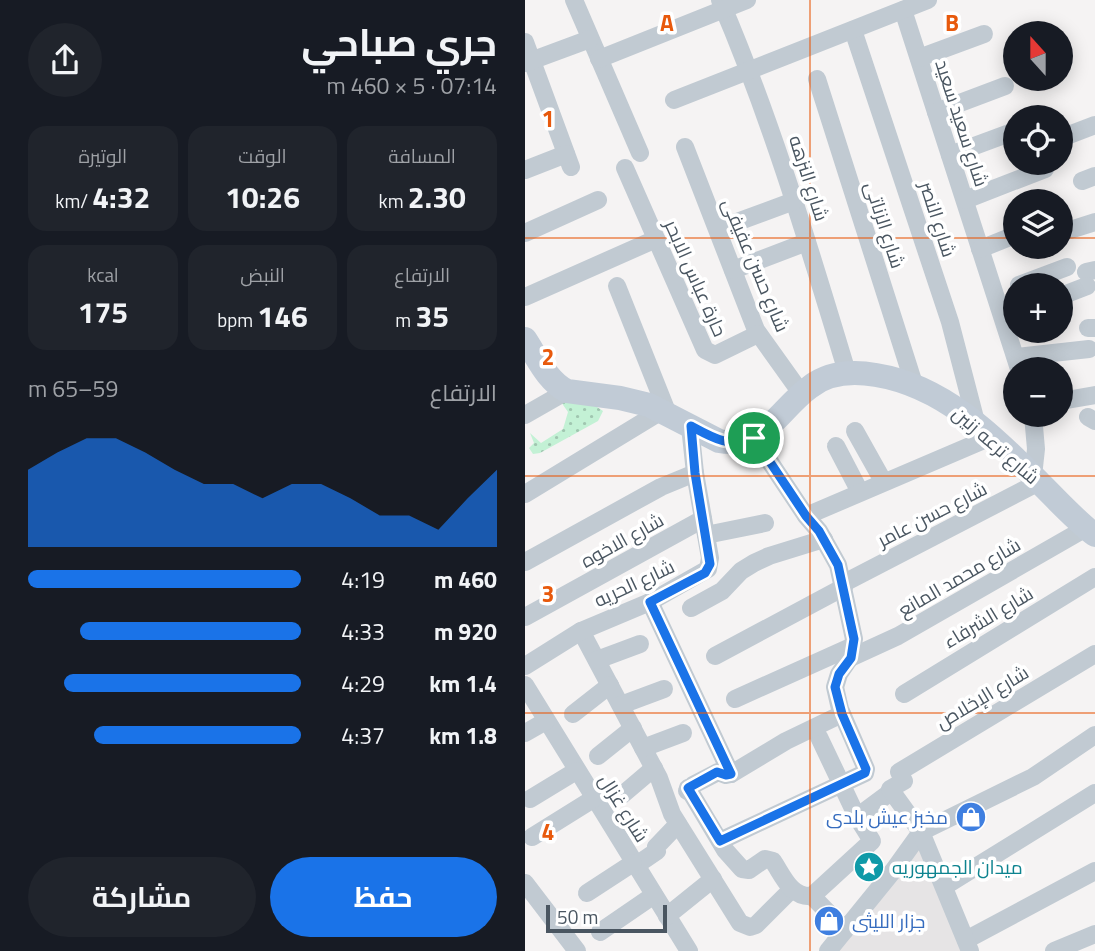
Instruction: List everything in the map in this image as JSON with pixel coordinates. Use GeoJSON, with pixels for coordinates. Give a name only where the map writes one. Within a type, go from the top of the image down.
{"type":"FeatureCollection","features":[{"type":"Feature","properties":{"kind":"street"},"geometry":{"type":"LineString","coordinates":[[574,0],[640,153]]}},
{"type":"Feature","properties":{"kind":"street"},"geometry":{"type":"LineString","coordinates":[[599,59],[722,5],[747,0]]}},
{"type":"Feature","properties":{"kind":"street"},"geometry":{"type":"LineString","coordinates":[[674,100],[928,0]]}},
{"type":"Feature","properties":{"kind":"street","name":"شارع النزهه"},"geometry":{"type":"LineString","coordinates":[[722,5],[750,70],[795,201],[846,372]]}},
{"type":"Feature","properties":{"kind":"street","name":"شارع سعيد سعيد"},"geometry":{"type":"LineString","coordinates":[[903,10],[995,295],[1003,307]]}},
{"type":"Feature","properties":{"kind":"street","name":"شارع النصر"},"geometry":{"type":"LineString","coordinates":[[853,30],[983,429]]}},
{"type":"Feature","properties":{"kind":"street"},"geometry":{"type":"LineString","coordinates":[[919,58],[984,34]]}},
{"type":"Feature","properties":{"kind":"street"},"geometry":{"type":"LineString","coordinates":[[529,62],[590,39]]}},
{"type":"Feature","properties":{"kind":"street"},"geometry":{"type":"LineString","coordinates":[[525,42],[529,62],[569,160],[525,170]]}},
{"type":"Feature","properties":{"kind":"street","name":"شارع الزناتى"},"geometry":{"type":"LineString","coordinates":[[817,79],[914,384]]}},
{"type":"Feature","properties":{"kind":"street"},"geometry":{"type":"LineString","coordinates":[[936,112],[1003,87]]}},
{"type":"Feature","properties":{"kind":"street"},"geometry":{"type":"LineString","coordinates":[[1073,133],[1095,125]]}},
{"type":"Feature","properties":{"kind":"street"},"geometry":{"type":"LineString","coordinates":[[950,155],[1003,135]]}},
{"type":"Feature","properties":{"kind":"street","name":"شارع حسن عفيفى"},"geometry":{"type":"LineString","coordinates":[[685,147],[758,334],[801,393]]}},
{"type":"Feature","properties":{"kind":"street","name":"حارة عباس الابحر"},"geometry":{"type":"LineString","coordinates":[[625,168],[707,353],[715,355],[758,334]]}},
{"type":"Feature","properties":{"kind":"street"},"geometry":{"type":"LineString","coordinates":[[965,200],[1030,175]]}},
{"type":"Feature","properties":{"kind":"street"},"geometry":{"type":"LineString","coordinates":[[525,233],[598,200]]}},
{"type":"Feature","properties":{"kind":"street"},"geometry":{"type":"LineString","coordinates":[[718,229],[795,201]]}},
{"type":"Feature","properties":{"kind":"street"},"geometry":{"type":"LineString","coordinates":[[1073,229],[1095,222]]}},
{"type":"Feature","properties":{"kind":"street"},"geometry":{"type":"LineString","coordinates":[[525,298],[656,239]]}},
{"type":"Feature","properties":{"kind":"street"},"geometry":{"type":"LineString","coordinates":[[980,248],[1003,239]]}},
{"type":"Feature","properties":{"kind":"street"},"geometry":{"type":"LineString","coordinates":[[733,270],[807,242]]}},
{"type":"Feature","properties":{"kind":"street"},"geometry":{"type":"LineString","coordinates":[[1051,273],[1067,267]]}},
{"type":"Feature","properties":{"kind":"street"},"geometry":{"type":"LineString","coordinates":[[1073,287],[1089,276]]}},
{"type":"Feature","properties":{"kind":"street"},"geometry":{"type":"LineString","coordinates":[[617,286],[665,412]]}},
{"type":"Feature","properties":{"kind":"street"},"geometry":{"type":"LineString","coordinates":[[995,295],[1003,292]]}},
{"type":"Feature","properties":{"kind":"street"},"geometry":{"type":"LineString","coordinates":[[525,339],[553,382],[567,391],[635,401],[665,412],[719,442],[737,443],[754,438],[824,539],[838,565],[854,639],[852,652],[835,687],[842,714],[866,769],[865,773],[720,841]]}},
{"type":"Feature","properties":{"kind":"street"},"geometry":{"type":"LineString","coordinates":[[1048,357],[1089,349]]}},
{"type":"Feature","properties":{"kind":"street","name":"شارع ترعه زنين"},"geometry":{"type":"LineString","coordinates":[[754,438],[769,427],[801,393],[830,376],[846,372],[881,375],[914,384],[936,395],[983,429],[1091,531]]}},
{"type":"Feature","properties":{"kind":"street"},"geometry":{"type":"LineString","coordinates":[[525,415],[567,391]]}},
{"type":"Feature","properties":{"kind":"street"},"geometry":{"type":"LineString","coordinates":[[1073,399],[1095,395]]}},
{"type":"Feature","properties":{"kind":"street"},"geometry":{"type":"LineString","coordinates":[[525,494],[665,412]]}},
{"type":"Feature","properties":{"kind":"street","name":"شارع الحريه"},"geometry":{"type":"LineString","coordinates":[[525,666],[581,631],[650,602],[708,569],[710,558],[695,473],[691,426]]}},
{"type":"Feature","properties":{"kind":"street"},"geometry":{"type":"LineString","coordinates":[[1035,427],[1036,479]]}},
{"type":"Feature","properties":{"kind":"street"},"geometry":{"type":"LineString","coordinates":[[806,516],[883,481],[983,429]]}},
{"type":"Feature","properties":{"kind":"street"},"geometry":{"type":"LineString","coordinates":[[855,431],[883,481]]}},
{"type":"Feature","properties":{"kind":"street"},"geometry":{"type":"LineString","coordinates":[[835,446],[860,492]]}},
{"type":"Feature","properties":{"kind":"street"},"geometry":{"type":"LineString","coordinates":[[525,562],[661,487],[695,473]]}},
{"type":"Feature","properties":{"kind":"street","name":"شارع حسن عامر"},"geometry":{"type":"LineString","coordinates":[[715,656],[1036,479]]}},
{"type":"Feature","properties":{"kind":"street","name":"شارع الاخوه"},"geometry":{"type":"LineString","coordinates":[[525,617],[704,527],[765,523]]}},
{"type":"Feature","properties":{"kind":"street","name":"شارع محمد المانع"},"geometry":{"type":"LineString","coordinates":[[735,699],[898,636],[1091,531]]}},
{"type":"Feature","properties":{"kind":"street"},"geometry":{"type":"LineString","coordinates":[[691,608],[722,591],[741,571],[754,563],[824,539]]}},
{"type":"Feature","properties":{"kind":"street","name":"شارع الشرفاء"},"geometry":{"type":"LineString","coordinates":[[904,694],[1095,577]]}},
{"type":"Feature","properties":{"kind":"street"},"geometry":{"type":"LineString","coordinates":[[650,602],[731,774]]}},
{"type":"Feature","properties":{"kind":"street"},"geometry":{"type":"LineString","coordinates":[[581,631],[654,768],[678,824],[740,923],[750,927],[756,925],[791,890]]}},
{"type":"Feature","properties":{"kind":"street"},"geometry":{"type":"LineString","coordinates":[[597,660],[640,644]]}},
{"type":"Feature","properties":{"kind":"street","name":"شارع الإخلاص"},"geometry":{"type":"LineString","coordinates":[[898,786],[899,772],[1095,654]]}},
{"type":"Feature","properties":{"kind":"street","name":"شارع غزال"},"geometry":{"type":"LineString","coordinates":[[525,685],[689,951]]}},
{"type":"Feature","properties":{"kind":"street"},"geometry":{"type":"LineString","coordinates":[[573,714],[610,685]]}},
{"type":"Feature","properties":{"kind":"street"},"geometry":{"type":"LineString","coordinates":[[621,705],[664,690]]}},
{"type":"Feature","properties":{"kind":"street"},"geometry":{"type":"LineString","coordinates":[[819,737],[840,784],[872,841],[812,897],[803,897],[791,890],[773,861],[765,859],[749,870],[744,870],[730,856],[687,790],[717,772],[731,774],[786,741],[842,714]]}},
{"type":"Feature","properties":{"kind":"street"},"geometry":{"type":"LineString","coordinates":[[525,733],[547,721]]}},
{"type":"Feature","properties":{"kind":"street"},"geometry":{"type":"LineString","coordinates":[[598,756],[633,728]]}},
{"type":"Feature","properties":{"kind":"street"},"geometry":{"type":"LineString","coordinates":[[643,748],[683,733]]}},
{"type":"Feature","properties":{"kind":"street"},"geometry":{"type":"LineString","coordinates":[[828,951],[921,832],[1033,776],[1095,735]]}},
{"type":"Feature","properties":{"kind":"street"},"geometry":{"type":"LineString","coordinates":[[621,796],[654,768]]}},
{"type":"Feature","properties":{"kind":"street"},"geometry":{"type":"LineString","coordinates":[[530,799],[576,771]]}},
{"type":"Feature","properties":{"kind":"street"},"geometry":{"type":"LineString","coordinates":[[857,817],[898,786],[945,886],[968,945],[1095,871]]}},
{"type":"Feature","properties":{"kind":"street"},"geometry":{"type":"LineString","coordinates":[[945,886],[1095,793]]}},
{"type":"Feature","properties":{"kind":"street"},"geometry":{"type":"LineString","coordinates":[[532,838],[593,799]]}},
{"type":"Feature","properties":{"kind":"street"},"geometry":{"type":"LineString","coordinates":[[587,893],[657,851],[656,847],[678,824]]}},
{"type":"Feature","properties":{"kind":"street"},"geometry":{"type":"LineString","coordinates":[[667,916],[713,878]]}},
{"type":"Feature","properties":{"kind":"street"},"geometry":{"type":"LineString","coordinates":[[525,883],[577,951]]}},
{"type":"Feature","properties":{"kind":"street"},"geometry":{"type":"LineString","coordinates":[[600,932],[654,895]]}},
{"type":"Feature","properties":{"kind":"street"},"geometry":{"type":"LineString","coordinates":[[812,897],[845,930]]}},
{"type":"Feature","properties":{"kind":"street"},"geometry":{"type":"LineString","coordinates":[[1054,951],[1095,934]]}},
{"type":"Feature","properties":{"kind":"shaded area"},"geometry":{"type":"Polygon","coordinates":[[[922,840],[967,951],[831,951],[922,840]]]}},
{"type":"Feature","properties":{"kind":"green space"},"geometry":{"type":"Polygon","coordinates":[[[579,395],[603,411],[598,421],[540,453],[533,454],[529,448],[534,443],[530,433],[541,443],[563,429],[568,412],[561,402],[579,395]]]}},
{"type":"Feature","properties":{"kind":"place","name":"مخبز عيش بلدى"},"geometry":{"type":"Point","coordinates":[971,817]}},
{"type":"Feature","properties":{"kind":"place","name":"ميدان الجمهوريه"},"geometry":{"type":"Point","coordinates":[869,867]}},
{"type":"Feature","properties":{"kind":"place","name":"جزار الليثى"},"geometry":{"type":"Point","coordinates":[829,921]}},
{"type":"Feature","properties":{"kind":"route"},"geometry":{"type":"LineString","coordinates":[[691,426],[719,442],[737,443],[754,438],[819,531],[838,565],[854,639],[851,658],[839,674],[835,687],[842,714],[866,769],[865,773],[720,841],[688,788],[717,772],[731,774],[650,602],[705,573],[710,564],[692,452],[691,426]]}}]}
